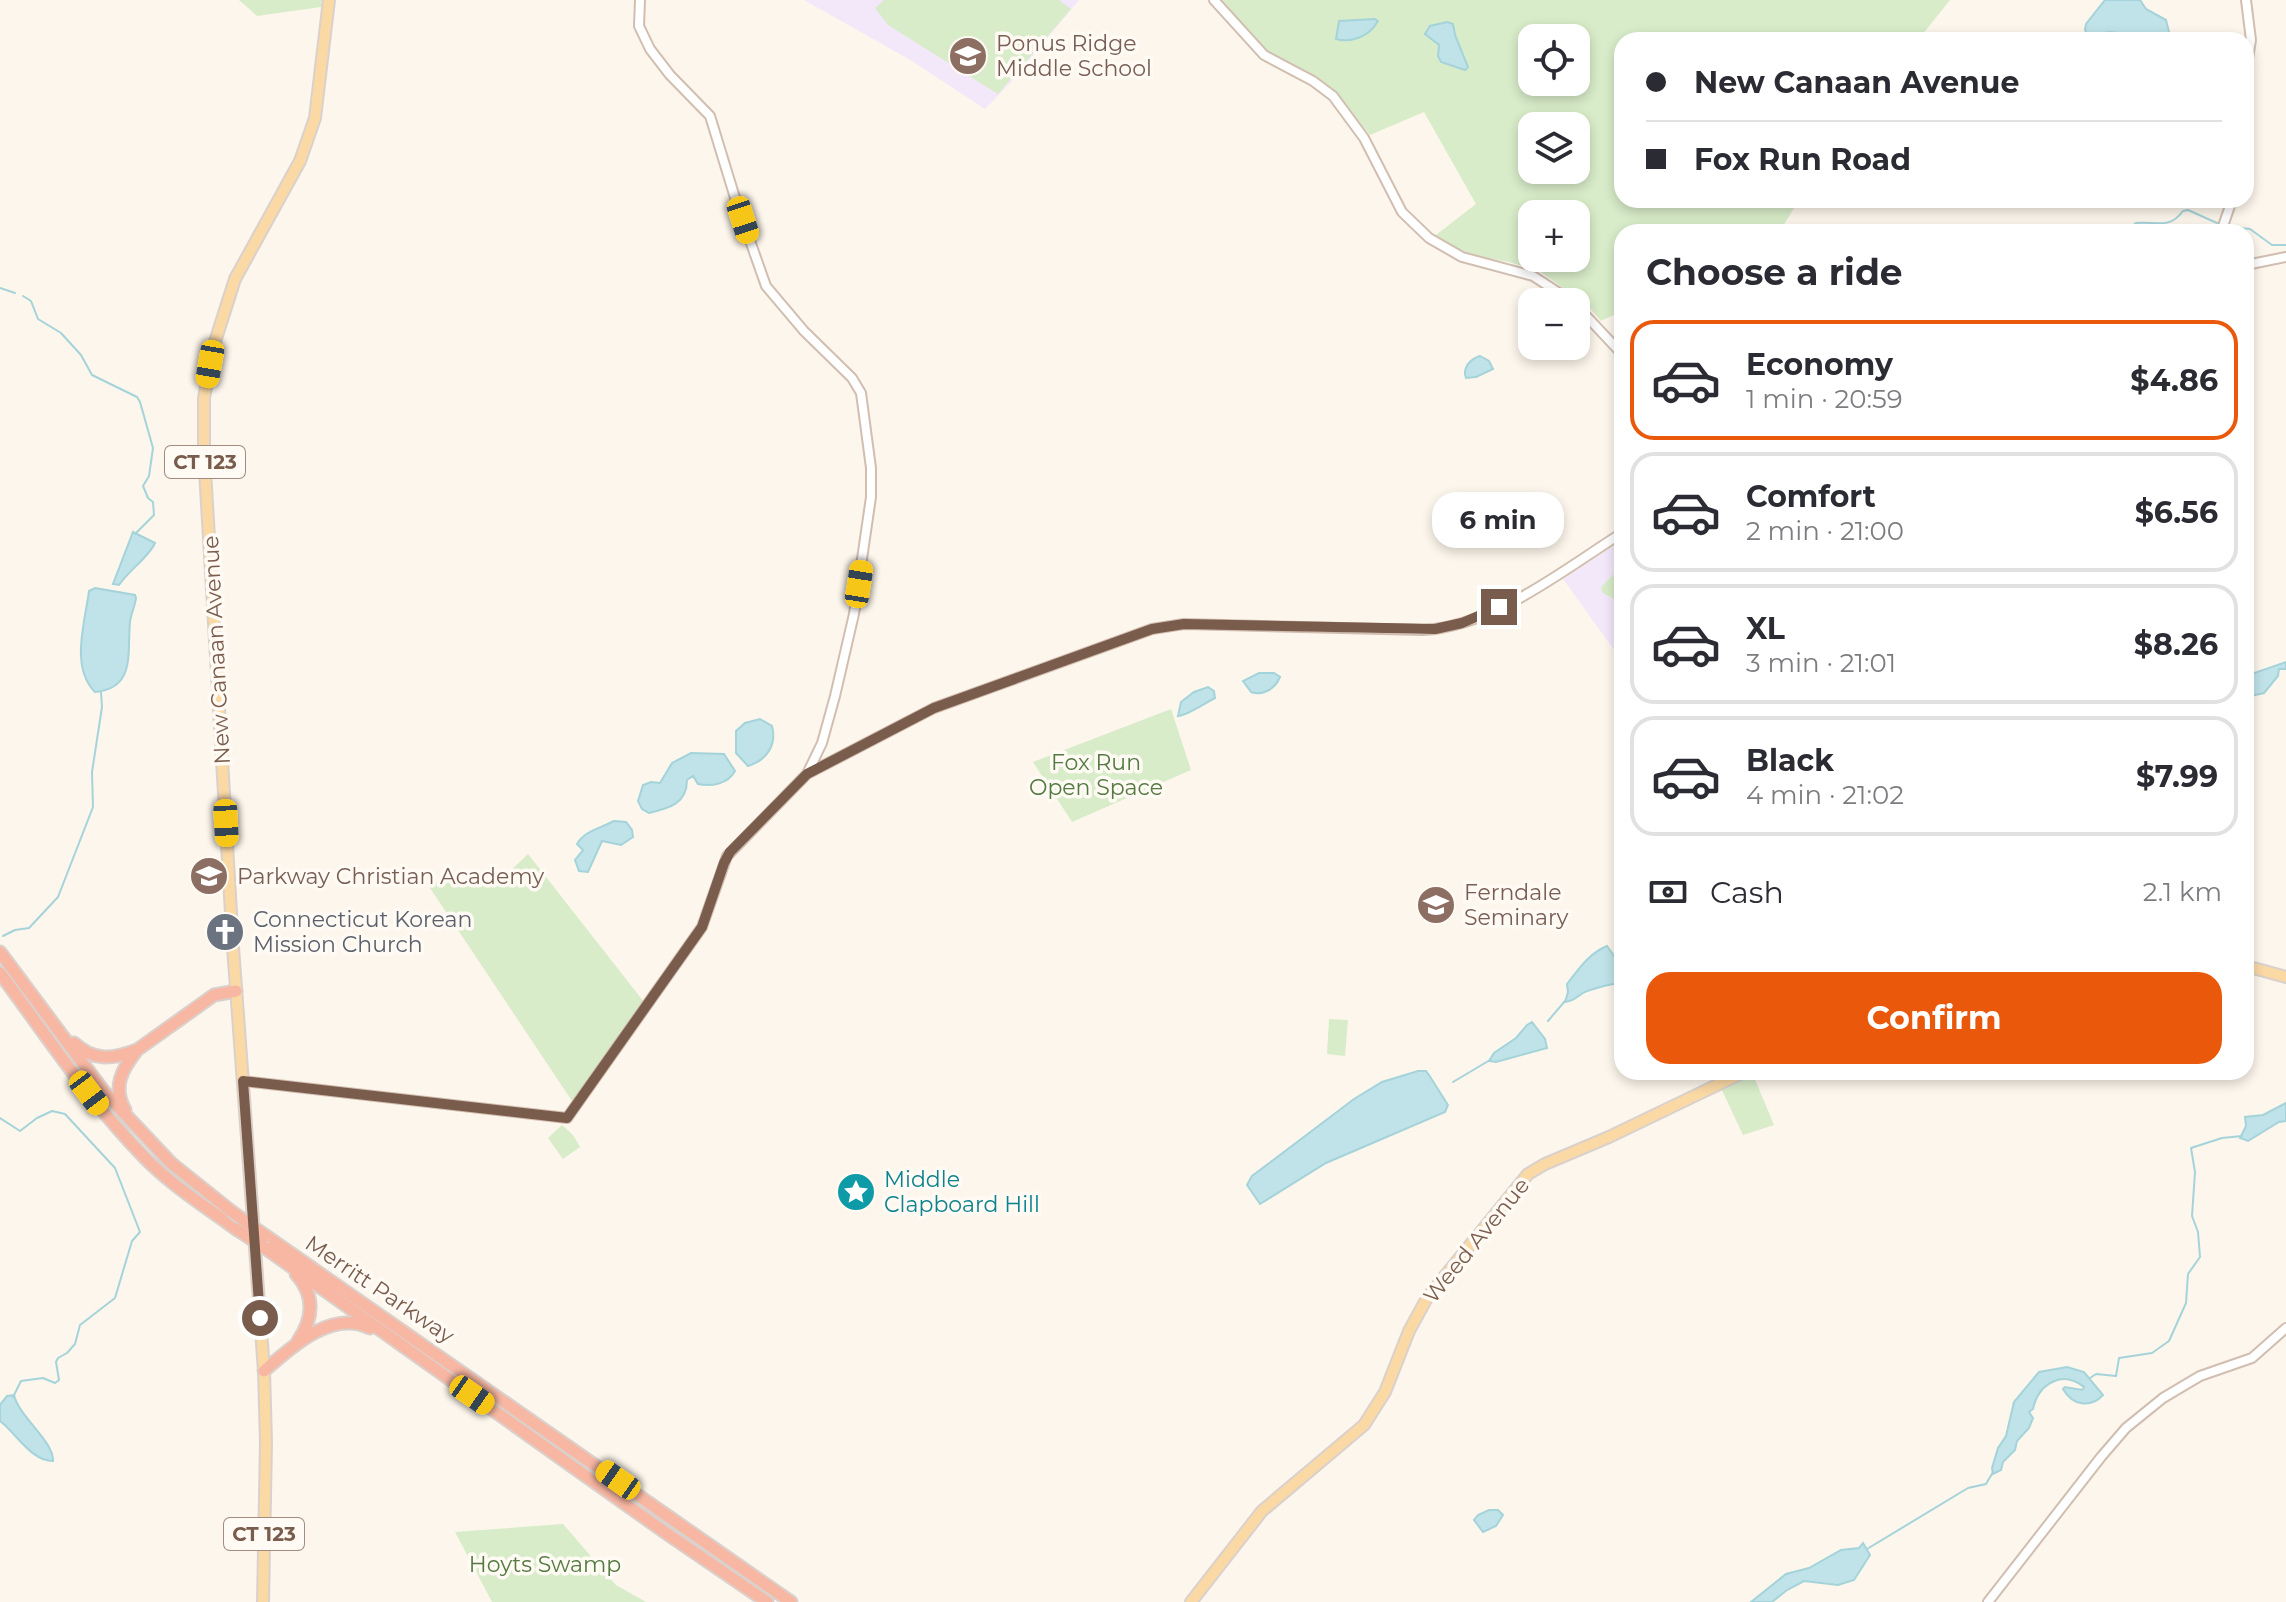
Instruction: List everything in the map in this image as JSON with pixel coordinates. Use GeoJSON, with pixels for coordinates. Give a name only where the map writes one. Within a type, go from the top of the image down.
{"type":"FeatureCollection","features":[{"type":"Feature","properties":{"kind":"highway","name":"Merritt Parkway"},"geometry":{"type":"LineString","coordinates":[[0,952],[105,1093],[141,1134],[285,1262],[767,1602]]}},
{"type":"Feature","properties":{"kind":"highway","name":"Merritt Parkway"},"geometry":{"type":"LineString","coordinates":[[0,973],[102,1109],[144,1157],[172,1182],[236,1229],[266,1242],[791,1602]]}},
{"type":"Feature","properties":{"kind":"highway"},"geometry":{"type":"LineString","coordinates":[[51,1020],[84,1052],[94,1057],[112,1058],[137,1050],[214,995],[236,991]]}},
{"type":"Feature","properties":{"kind":"highway"},"geometry":{"type":"LineString","coordinates":[[137,1050],[121,1073],[119,1093],[122,1105],[141,1134]]}},
{"type":"Feature","properties":{"kind":"highway"},"geometry":{"type":"LineString","coordinates":[[285,1262],[307,1288],[310,1301],[311,1316],[295,1346]]}},
{"type":"Feature","properties":{"kind":"highway"},"geometry":{"type":"LineString","coordinates":[[264,1371],[295,1346],[330,1325],[353,1321],[399,1343]]}},
{"type":"Feature","properties":{"kind":"main road","name":"New Canaan Avenue"},"geometry":{"type":"LineString","coordinates":[[263,1602],[266,1467],[264,1371],[236,991],[204,453],[204,398],[213,348],[233,286],[300,161],[315,118],[329,0]]}},
{"type":"Feature","properties":{"kind":"main road"},"geometry":{"type":"LineString","coordinates":[[2254,968],[2286,977]]}},
{"type":"Feature","properties":{"kind":"main road","name":"Weed Avenue"},"geometry":{"type":"LineString","coordinates":[[1191,1602],[1262,1511],[1364,1425],[1379,1405],[1409,1331],[1427,1298],[1528,1174],[1727,1080]]}},
{"type":"Feature","properties":{"kind":"street"},"geometry":{"type":"LineString","coordinates":[[640,0],[639,26],[650,49],[670,75],[710,116],[766,286],[804,331],[852,378],[863,401],[871,468],[869,524],[854,614],[822,743],[807,774]]}},
{"type":"Feature","properties":{"kind":"street"},"geometry":{"type":"LineString","coordinates":[[1214,0],[1264,55],[1313,81],[1333,96],[1364,138],[1397,205],[1429,238],[1462,257],[1533,276],[1551,288]]}},
{"type":"Feature","properties":{"kind":"street"},"geometry":{"type":"LineString","coordinates":[[2246,0],[2250,32]]}},
{"type":"Feature","properties":{"kind":"street"},"geometry":{"type":"LineString","coordinates":[[2254,263],[2286,257]]}},
{"type":"Feature","properties":{"kind":"street"},"geometry":{"type":"LineString","coordinates":[[1590,321],[1614,346]]}},
{"type":"Feature","properties":{"kind":"street"},"geometry":{"type":"LineString","coordinates":[[243,1081],[567,1118],[702,927],[730,852],[807,774],[934,708],[1152,629],[1184,624],[1423,630],[1462,623],[1536,589],[1614,538]]}},
{"type":"Feature","properties":{"kind":"street"},"geometry":{"type":"LineString","coordinates":[[822,743],[836,759]]}},
{"type":"Feature","properties":{"kind":"street"},"geometry":{"type":"LineString","coordinates":[[1988,1602],[2126,1428],[2163,1398],[2200,1376],[2252,1358],[2286,1328]]}},
{"type":"Feature","properties":{"kind":"shaded area","name":"Ponus Ridge Middle School"},"geometry":{"type":"Polygon","coordinates":[[[804,0],[1079,0],[985,109],[912,61],[804,0]]]}},
{"type":"Feature","properties":{"kind":"shaded area"},"geometry":{"type":"Polygon","coordinates":[[[1614,545],[1614,650],[1563,579],[1614,545]]]}},
{"type":"Feature","properties":{"kind":"green space"},"geometry":{"type":"Polygon","coordinates":[[[239,0],[322,0],[321,7],[257,16],[239,0]]]}},
{"type":"Feature","properties":{"kind":"green space","name":"Ponus Ridge Middle School"},"geometry":{"type":"Polygon","coordinates":[[[884,0],[1059,0],[1071,9],[998,94],[888,25],[875,8],[884,0]]]}},
{"type":"Feature","properties":{"kind":"green space"},"geometry":{"type":"Polygon","coordinates":[[[1222,0],[1950,0],[1924,32],[1614,32],[1614,208],[1794,208],[1784,224],[1614,224],[1614,315],[1601,321],[1590,308],[1590,288],[1563,288],[1541,272],[1590,272],[1590,200],[1518,200],[1518,265],[1478,257],[1432,238],[1476,204],[1424,112],[1370,135],[1329,87],[1262,48],[1222,0]]]}},
{"type":"Feature","properties":{"kind":"green space"},"geometry":{"type":"Polygon","coordinates":[[[1614,574],[1614,599],[1602,592],[1601,587],[1614,574]]]}},
{"type":"Feature","properties":{"kind":"green space","name":"Fox Run Open Space"},"geometry":{"type":"Polygon","coordinates":[[[1171,709],[1191,770],[1072,822],[1033,762],[1171,709]]]}},
{"type":"Feature","properties":{"kind":"green space"},"geometry":{"type":"Polygon","coordinates":[[[528,854],[644,1002],[598,1064],[576,1107],[426,882],[498,883],[528,854]]]}},
{"type":"Feature","properties":{"kind":"green space"},"geometry":{"type":"Polygon","coordinates":[[[1329,1019],[1348,1020],[1345,1056],[1327,1054],[1329,1019]]]}},
{"type":"Feature","properties":{"kind":"green space"},"geometry":{"type":"Polygon","coordinates":[[[1727,1080],[1755,1080],[1774,1125],[1743,1135],[1719,1084],[1727,1080]]]}},
{"type":"Feature","properties":{"kind":"green space"},"geometry":{"type":"Polygon","coordinates":[[[562,1125],[580,1147],[563,1159],[548,1138],[562,1125]]]}},
{"type":"Feature","properties":{"kind":"green space","name":"Hoyts Swamp"},"geometry":{"type":"Polygon","coordinates":[[[563,1524],[616,1585],[646,1602],[492,1602],[455,1532],[563,1524]]]}},
{"type":"Feature","properties":{"kind":"water"},"geometry":{"type":"Polygon","coordinates":[[[2105,0],[2140,0],[2146,9],[2166,20],[2169,32],[2086,32],[2086,24],[2105,0]]]}},
{"type":"Feature","properties":{"kind":"water"},"geometry":{"type":"Polygon","coordinates":[[[1339,21],[1378,21],[1365,35],[1354,39],[1336,39],[1339,21]]]}},
{"type":"Feature","properties":{"kind":"water"},"geometry":{"type":"Polygon","coordinates":[[[1447,22],[1453,24],[1468,67],[1465,70],[1441,62],[1439,45],[1425,34],[1430,26],[1447,22]]]}},
{"type":"Feature","properties":{"kind":"water"},"geometry":{"type":"Polygon","coordinates":[[[1480,356],[1489,361],[1493,369],[1466,378],[1468,364],[1480,356]]]}},
{"type":"Feature","properties":{"kind":"water"},"geometry":{"type":"Polygon","coordinates":[[[133,532],[155,543],[119,585],[113,584],[133,532]]]}},
{"type":"Feature","properties":{"kind":"water"},"geometry":{"type":"Polygon","coordinates":[[[95,588],[135,595],[136,598],[130,622],[127,667],[117,684],[95,692],[83,670],[81,644],[89,591],[95,588]]]}},
{"type":"Feature","properties":{"kind":"water"},"geometry":{"type":"Polygon","coordinates":[[[2286,662],[2286,669],[2279,669],[2278,676],[2264,693],[2254,695],[2254,673],[2286,662]]]}},
{"type":"Feature","properties":{"kind":"water"},"geometry":{"type":"Polygon","coordinates":[[[1259,673],[1274,673],[1280,677],[1268,690],[1251,692],[1243,681],[1259,673]]]}},
{"type":"Feature","properties":{"kind":"water"},"geometry":{"type":"Polygon","coordinates":[[[1208,687],[1214,691],[1215,698],[1178,716],[1181,702],[1194,692],[1208,687]]]}},
{"type":"Feature","properties":{"kind":"water"},"geometry":{"type":"Polygon","coordinates":[[[760,719],[772,726],[772,745],[765,756],[748,766],[736,753],[736,731],[745,723],[760,719]]]}},
{"type":"Feature","properties":{"kind":"water"},"geometry":{"type":"Polygon","coordinates":[[[691,753],[724,754],[735,771],[724,782],[714,785],[698,784],[693,776],[687,780],[684,795],[676,804],[649,813],[642,809],[638,801],[643,785],[660,783],[672,763],[691,753]]]}},
{"type":"Feature","properties":{"kind":"water"},"geometry":{"type":"Polygon","coordinates":[[[614,821],[626,822],[633,837],[621,845],[602,841],[588,872],[579,871],[575,860],[583,850],[577,844],[588,833],[614,821]]]}},
{"type":"Feature","properties":{"kind":"water"},"geometry":{"type":"Polygon","coordinates":[[[1607,946],[1614,956],[1614,984],[1590,990],[1565,1002],[1567,984],[1600,949],[1607,946]]]}},
{"type":"Feature","properties":{"kind":"water"},"geometry":{"type":"Polygon","coordinates":[[[1532,1022],[1545,1039],[1547,1048],[1496,1062],[1489,1061],[1494,1053],[1532,1022]]]}},
{"type":"Feature","properties":{"kind":"water"},"geometry":{"type":"Polygon","coordinates":[[[1426,1071],[1429,1075],[1448,1105],[1445,1112],[1326,1163],[1260,1204],[1247,1185],[1252,1176],[1354,1099],[1382,1082],[1426,1071]]]}},
{"type":"Feature","properties":{"kind":"water"},"geometry":{"type":"Polygon","coordinates":[[[2286,1103],[2286,1121],[2248,1141],[2240,1138],[2246,1126],[2245,1117],[2263,1115],[2286,1103]]]}},
{"type":"Feature","properties":{"kind":"water"},"geometry":{"type":"Polygon","coordinates":[[[2067,1367],[2084,1372],[2103,1395],[2093,1402],[2076,1402],[2063,1389],[2082,1390],[2084,1387],[2067,1379],[2045,1387],[2029,1412],[2033,1418],[2029,1428],[2003,1462],[2001,1470],[1993,1474],[1992,1468],[1998,1448],[2006,1436],[2014,1402],[2039,1372],[2067,1367]]]}},
{"type":"Feature","properties":{"kind":"water"},"geometry":{"type":"Polygon","coordinates":[[[14,1395],[22,1412],[48,1445],[53,1461],[31,1452],[0,1421],[0,1405],[7,1396],[14,1395]]]}},
{"type":"Feature","properties":{"kind":"water"},"geometry":{"type":"Polygon","coordinates":[[[1489,1510],[1498,1510],[1503,1515],[1496,1526],[1483,1532],[1474,1520],[1489,1510]]]}},
{"type":"Feature","properties":{"kind":"water"},"geometry":{"type":"Polygon","coordinates":[[[1863,1543],[1870,1555],[1854,1580],[1838,1585],[1804,1581],[1772,1602],[1751,1602],[1786,1574],[1809,1568],[1841,1550],[1859,1548],[1863,1543]]]}},
{"type":"Feature","properties":{"kind":"waterway"},"geometry":{"type":"LineString","coordinates":[[2135,224],[2167,223],[2188,210],[2217,223]]}},
{"type":"Feature","properties":{"kind":"waterway"},"geometry":{"type":"LineString","coordinates":[[2254,232],[2272,245],[2286,245]]}},
{"type":"Feature","properties":{"kind":"waterway"},"geometry":{"type":"LineString","coordinates":[[0,288],[15,293]]}},
{"type":"Feature","properties":{"kind":"waterway"},"geometry":{"type":"LineString","coordinates":[[23,296],[31,301],[38,319],[61,333],[81,355],[92,375],[137,397],[140,402],[153,448],[149,476],[143,486],[153,502],[154,515],[135,534]]}},
{"type":"Feature","properties":{"kind":"waterway"},"geometry":{"type":"LineString","coordinates":[[3,936],[29,928],[58,897],[93,807],[92,772],[102,707],[101,692]]}},
{"type":"Feature","properties":{"kind":"waterway"},"geometry":{"type":"LineString","coordinates":[[1548,1021],[1565,1001]]}},
{"type":"Feature","properties":{"kind":"waterway"},"geometry":{"type":"LineString","coordinates":[[1453,1082],[1490,1060]]}},
{"type":"Feature","properties":{"kind":"waterway"},"geometry":{"type":"LineString","coordinates":[[0,1118],[20,1131],[52,1111],[65,1114],[115,1168],[140,1232],[132,1241],[115,1298],[80,1325],[75,1344],[58,1358],[59,1380],[55,1383],[43,1378],[21,1381],[13,1397]]}},
{"type":"Feature","properties":{"kind":"waterway"},"geometry":{"type":"LineString","coordinates":[[2090,1378],[2096,1374],[2116,1376],[2119,1358],[2152,1353],[2169,1341],[2186,1303],[2188,1274],[2200,1257],[2198,1232],[2192,1216],[2195,1172],[2191,1148],[2222,1138],[2242,1136]]}},
{"type":"Feature","properties":{"kind":"waterway"},"geometry":{"type":"LineString","coordinates":[[1867,1549],[1968,1488],[1986,1484],[1993,1472]]}},
{"type":"Feature","properties":{"kind":"place","name":"Ponus Ridge Middle School"},"geometry":{"type":"Point","coordinates":[968,56]}},
{"type":"Feature","properties":{"kind":"place","name":"Parkway Christian Academy"},"geometry":{"type":"Point","coordinates":[209,876]}},
{"type":"Feature","properties":{"kind":"place","name":"Ferndale Seminary"},"geometry":{"type":"Point","coordinates":[1436,905]}},
{"type":"Feature","properties":{"kind":"place","name":"Connecticut Korean Mission Church"},"geometry":{"type":"Point","coordinates":[225,932]}},
{"type":"Feature","properties":{"kind":"place","name":"Middle Clapboard Hill"},"geometry":{"type":"Point","coordinates":[856,1192]}},
{"type":"Feature","properties":{"kind":"route"},"geometry":{"type":"LineString","coordinates":[[260,1318],[243,1081],[567,1118],[702,927],[730,852],[807,774],[934,708],[1152,629],[1184,624],[1423,630],[1462,623],[1499,607]]}}]}
